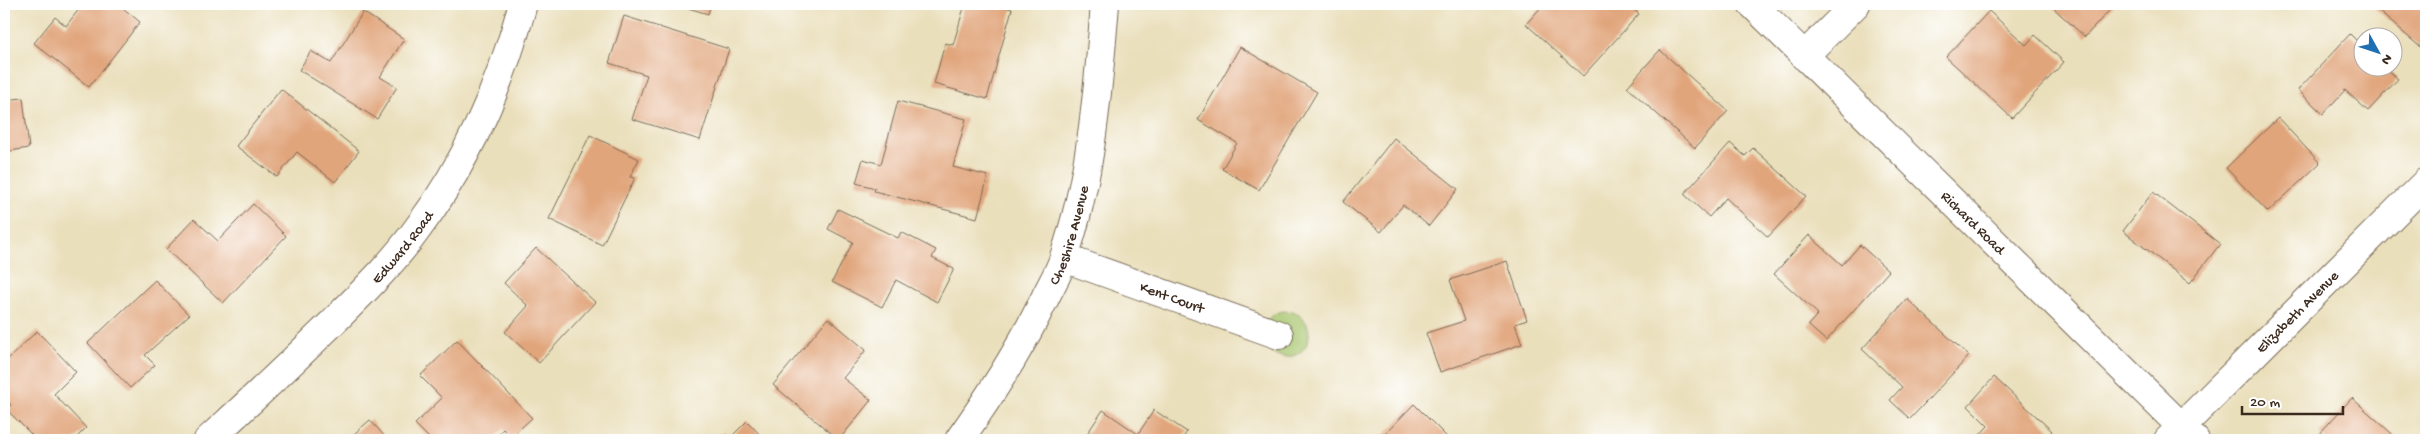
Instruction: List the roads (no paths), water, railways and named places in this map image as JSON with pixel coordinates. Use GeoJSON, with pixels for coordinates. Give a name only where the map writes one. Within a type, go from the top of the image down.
{"type":"FeatureCollection","features":[{"type":"Feature","properties":{"kind":"street","name":"Edward Road"},"geometry":{"type":"LineString","coordinates":[[208,440],[284,370],[382,273],[418,228],[463,158],[495,90],[523,4]]}},
{"type":"Feature","properties":{"kind":"street","name":"Cheshire Avenue"},"geometry":{"type":"LineString","coordinates":[[959,440],[995,390],[1026,336],[1064,258],[1088,165],[1096,115],[1105,4]]}},
{"type":"Feature","properties":{"kind":"street","name":"Richard Road"},"geometry":{"type":"LineString","coordinates":[[1752,4],[2182,436]]}},
{"type":"Feature","properties":{"kind":"street"},"geometry":{"type":"LineString","coordinates":[[1804,56],[1856,4]]}},
{"type":"Feature","properties":{"kind":"street","name":"Elizabeth Avenue"},"geometry":{"type":"LineString","coordinates":[[2182,436],[2426,182]]}},
{"type":"Feature","properties":{"kind":"street","name":"Kent Court"},"geometry":{"type":"LineString","coordinates":[[1064,258],[1279,335]]}}]}
